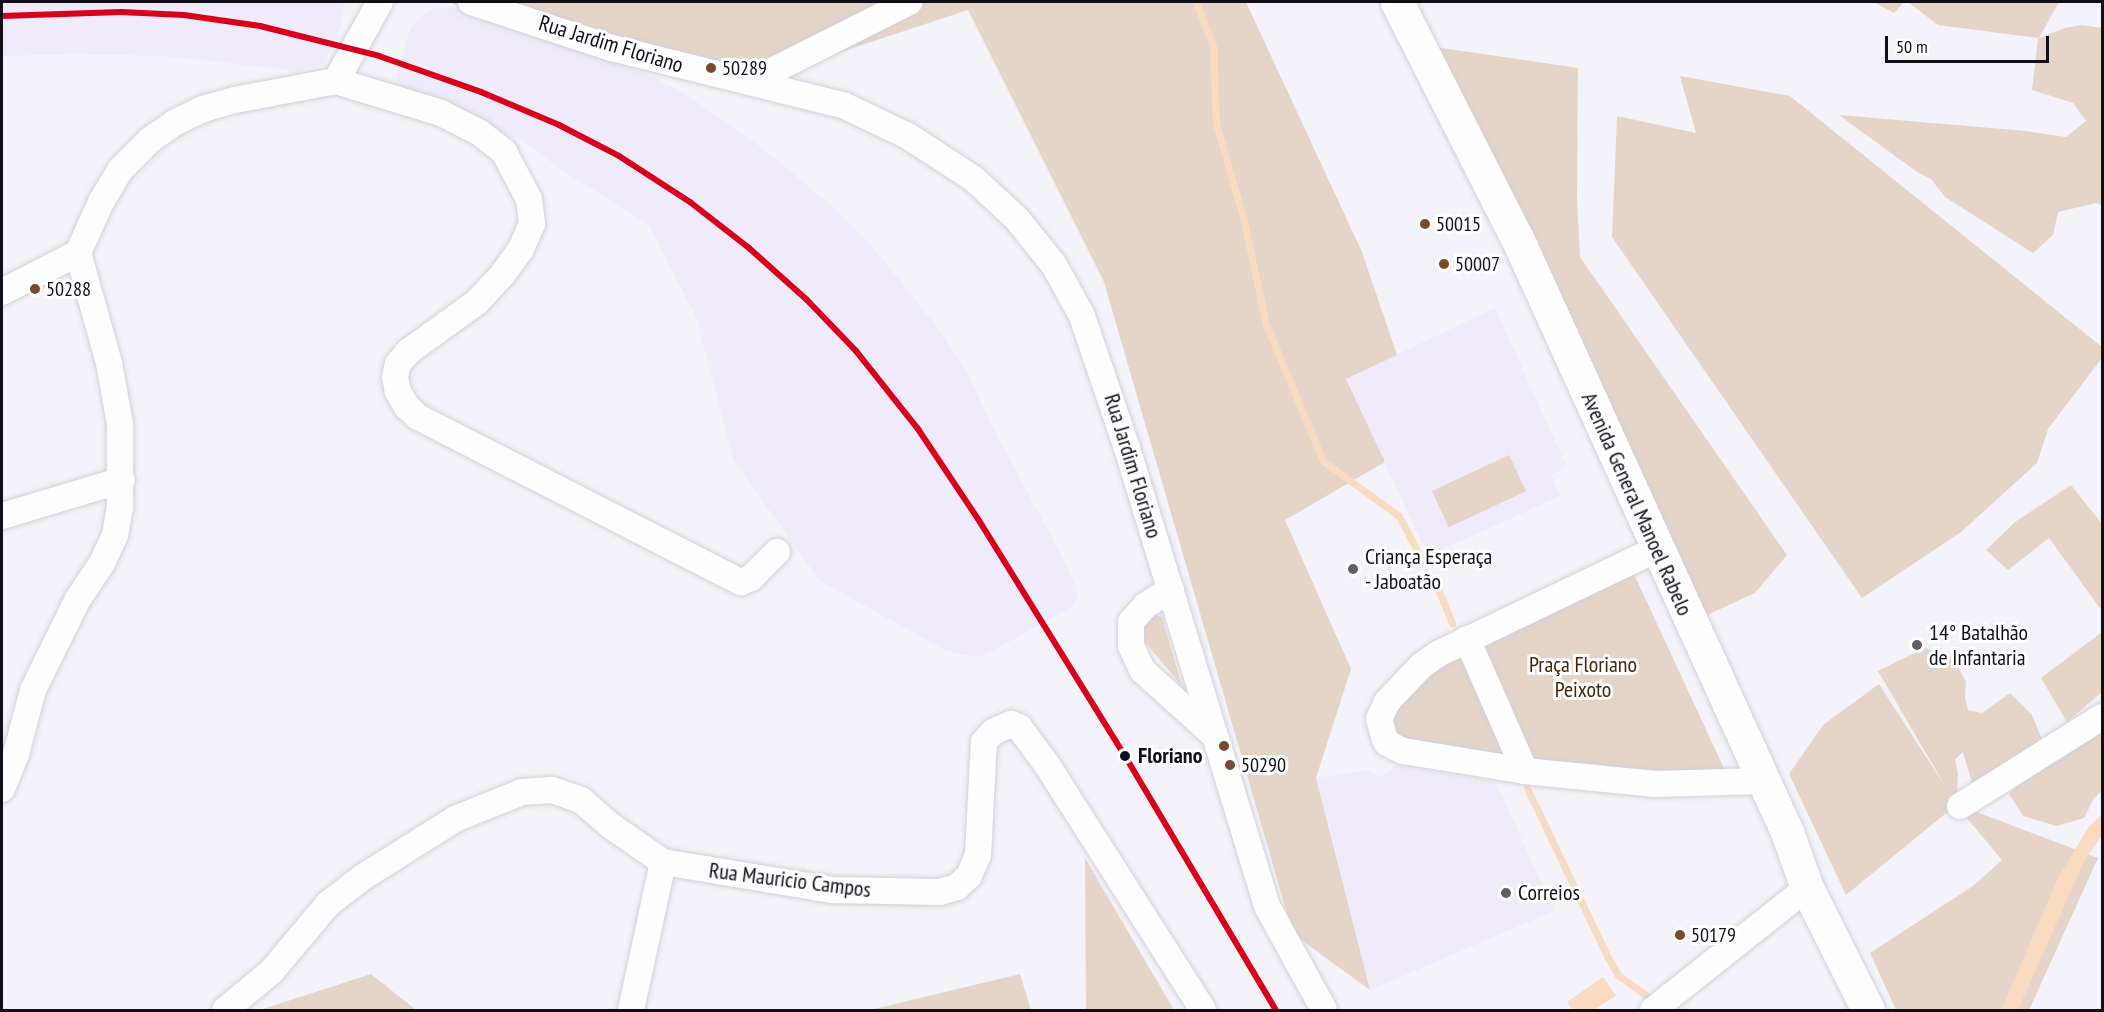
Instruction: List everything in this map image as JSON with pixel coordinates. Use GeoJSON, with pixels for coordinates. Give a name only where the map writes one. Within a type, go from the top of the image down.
{"type":"FeatureCollection","features":[{"type":"Feature","properties":{"kind":"main road","name":"Avenida General Manoel Rabelo"},"geometry":{"type":"LineString","coordinates":[[1397,2],[1518,240],[1787,832],[1807,888],[1868,1011]]}},
{"type":"Feature","properties":{"kind":"street"},"geometry":{"type":"LineString","coordinates":[[336,81],[380,2]]}},
{"type":"Feature","properties":{"kind":"street","name":"Rua Jardim Floriano"},"geometry":{"type":"LineString","coordinates":[[471,2],[612,48],[843,105],[908,136],[974,179],[1017,219],[1054,265],[1082,316],[1102,368],[1269,908],[1324,1011]]}},
{"type":"Feature","properties":{"kind":"street"},"geometry":{"type":"LineString","coordinates":[[752,81],[909,2]]}},
{"type":"Feature","properties":{"kind":"street"},"geometry":{"type":"LineString","coordinates":[[2,292],[78,253],[101,202],[120,170],[150,140],[174,123],[203,109],[235,100],[336,81],[441,113],[480,133],[504,152],[529,199],[532,224],[521,249],[503,274],[477,302],[408,352],[398,364],[397,385],[407,407],[417,417],[741,582],[751,578],[777,552]]}},
{"type":"Feature","properties":{"kind":"street"},"geometry":{"type":"LineString","coordinates":[[2,789],[16,754],[33,690],[78,599],[102,563],[115,535],[122,480],[120,424],[108,363],[78,253]]}},
{"type":"Feature","properties":{"kind":"street"},"geometry":{"type":"LineString","coordinates":[[2,516],[122,480]]}},
{"type":"Feature","properties":{"kind":"street"},"geometry":{"type":"LineString","coordinates":[[1657,549],[1438,654],[1402,684],[1381,713],[1380,729],[1387,743],[1403,751],[1525,771],[1655,784],[1764,781]]}},
{"type":"Feature","properties":{"kind":"street"},"geometry":{"type":"LineString","coordinates":[[1171,589],[1145,606],[1131,622],[1131,646],[1142,670],[1155,684],[1214,735]]}},
{"type":"Feature","properties":{"kind":"street"},"geometry":{"type":"LineString","coordinates":[[1467,639],[1525,771]]}},
{"type":"Feature","properties":{"kind":"street"},"geometry":{"type":"LineString","coordinates":[[1960,806],[2103,717]]}},
{"type":"Feature","properties":{"kind":"street","name":"Rua Mauricio Campos"},"geometry":{"type":"LineString","coordinates":[[225,1011],[271,972],[328,904],[363,877],[455,819],[522,792],[552,790],[581,800],[611,826],[663,862],[833,890],[940,892],[957,887],[969,876],[978,855],[984,742],[993,732],[1011,724],[1019,726],[1047,765],[1203,1011]]}},
{"type":"Feature","properties":{"kind":"street"},"geometry":{"type":"LineString","coordinates":[[631,1011],[663,862]]}},
{"type":"Feature","properties":{"kind":"street"},"geometry":{"type":"LineString","coordinates":[[1653,1011],[1807,888]]}},
{"type":"Feature","properties":{"kind":"shaded area"},"geometry":{"type":"Polygon","coordinates":[[[2,2],[342,2],[344,7],[340,28],[324,64],[298,71],[165,56],[78,54],[2,56],[2,2]]]}},
{"type":"Feature","properties":{"kind":"shaded area"},"geometry":{"type":"Polygon","coordinates":[[[459,8],[640,71],[681,91],[766,151],[832,206],[877,252],[944,336],[967,372],[991,424],[1068,568],[1076,588],[1077,599],[1072,607],[983,656],[962,655],[945,650],[820,581],[734,461],[696,317],[649,225],[563,171],[523,141],[395,86],[410,28],[431,9],[459,8]]]}},
{"type":"Feature","properties":{"kind":"shaded area"},"geometry":{"type":"Polygon","coordinates":[[[1495,308],[1567,467],[1551,475],[1560,496],[1428,556],[1346,379],[1495,308]]]}},
{"type":"Feature","properties":{"kind":"shaded area"},"geometry":{"type":"Polygon","coordinates":[[[1396,765],[1496,782],[1554,911],[1370,990],[1316,778],[1368,770],[1382,777],[1396,765]]]}},
{"type":"Feature","properties":{"kind":"shaded area"},"geometry":{"type":"Polygon","coordinates":[[[2102,814],[2102,835],[2084,861],[2018,1010],[2001,1010],[2058,878],[2088,828],[2102,814]]]}},
{"type":"Feature","properties":{"kind":"shaded area"},"geometry":{"type":"Polygon","coordinates":[[[1603,977],[1616,996],[1593,1010],[1573,1010],[1567,1002],[1603,977]]]}},
{"type":"Feature","properties":{"kind":"green space"},"geometry":{"type":"Polygon","coordinates":[[[448,2],[1246,2],[1362,252],[1397,355],[1346,379],[1385,462],[1285,520],[1351,669],[1316,778],[1370,990],[1293,934],[1104,282],[968,10],[752,81],[643,56],[448,2]]]}},
{"type":"Feature","properties":{"kind":"green space"},"geometry":{"type":"Polygon","coordinates":[[[1873,2],[1904,2],[1894,13],[1873,2]]]}},
{"type":"Feature","properties":{"kind":"green space"},"geometry":{"type":"Polygon","coordinates":[[[1908,2],[2059,2],[2039,38],[2065,28],[2082,25],[2102,28],[2102,205],[2096,203],[2058,212],[2053,235],[2033,253],[1945,197],[1931,179],[1917,172],[1839,115],[2026,131],[2066,137],[2086,121],[2073,103],[2032,90],[2038,38],[1938,25],[1908,2]]]}},
{"type":"Feature","properties":{"kind":"green space"},"geometry":{"type":"Polygon","coordinates":[[[1435,47],[1578,68],[1577,199],[1580,257],[1787,555],[1755,593],[1707,615],[1527,222],[1435,47]]]}},
{"type":"Feature","properties":{"kind":"green space"},"geometry":{"type":"Polygon","coordinates":[[[1680,76],[1790,96],[2102,347],[2102,358],[2048,429],[2037,463],[1961,532],[1862,598],[1612,237],[1617,116],[1696,133],[1680,76]]]}},
{"type":"Feature","properties":{"kind":"green space"},"geometry":{"type":"Polygon","coordinates":[[[1509,455],[1526,491],[1449,527],[1432,491],[1509,455]]]}},
{"type":"Feature","properties":{"kind":"green space"},"geometry":{"type":"Polygon","coordinates":[[[2071,485],[2102,524],[2102,611],[2049,538],[2008,570],[1986,550],[2015,522],[2071,485]]]}},
{"type":"Feature","properties":{"kind":"green space","name":"Praça Floriano Peixoto"},"geometry":{"type":"Polygon","coordinates":[[[1627,559],[1728,777],[1399,748],[1383,712],[1465,637],[1627,559]]]}},
{"type":"Feature","properties":{"kind":"green space"},"geometry":{"type":"Polygon","coordinates":[[[1155,615],[1162,617],[1182,686],[1140,636],[1141,624],[1155,615]]]}},
{"type":"Feature","properties":{"kind":"green space"},"geometry":{"type":"Polygon","coordinates":[[[2102,632],[2102,692],[2067,722],[2041,678],[2102,632]]]}},
{"type":"Feature","properties":{"kind":"green space"},"geometry":{"type":"Polygon","coordinates":[[[1925,648],[1953,657],[1966,682],[1965,698],[1968,710],[1982,713],[2010,693],[2032,715],[2043,742],[2102,722],[2102,791],[2094,798],[2084,818],[2057,826],[2023,816],[2009,794],[2021,783],[1982,795],[1972,783],[1963,752],[1955,759],[1958,774],[1956,804],[2098,858],[2029,1010],[1896,1010],[1870,953],[1973,886],[2002,860],[1956,805],[1846,895],[1789,774],[1823,725],[1879,684],[1945,786],[1878,671],[1925,648]]]}},
{"type":"Feature","properties":{"kind":"green space"},"geometry":{"type":"Polygon","coordinates":[[[1085,858],[1174,1010],[1086,1010],[1085,858]]]}},
{"type":"Feature","properties":{"kind":"green space"},"geometry":{"type":"Polygon","coordinates":[[[371,974],[416,1010],[260,1010],[371,974]]]}},
{"type":"Feature","properties":{"kind":"green space"},"geometry":{"type":"Polygon","coordinates":[[[1020,974],[1031,1010],[870,1010],[1020,974]]]}},
{"type":"Feature","properties":{"kind":"waterway"},"geometry":{"type":"LineString","coordinates":[[1196,2],[1213,46],[1216,123],[1243,217],[1266,324],[1323,461],[1399,516],[1423,562]]}},
{"type":"Feature","properties":{"kind":"waterway"},"geometry":{"type":"LineString","coordinates":[[1439,591],[1452,623]]}},
{"type":"Feature","properties":{"kind":"waterway"},"geometry":{"type":"LineString","coordinates":[[1527,788],[1618,975],[1650,998]]}},
{"type":"Feature","properties":{"kind":"transit line"},"geometry":{"type":"LineString","coordinates":[[2,16],[121,12],[184,15],[260,26],[379,56],[481,92],[559,125],[619,156],[690,202],[749,248],[807,300],[856,351],[918,429],[978,519],[1125,756],[1276,1010]]}},
{"type":"Feature","properties":{"kind":"place","name":"50289"},"geometry":{"type":"Point","coordinates":[711,68]}},
{"type":"Feature","properties":{"kind":"place","name":"50015"},"geometry":{"type":"Point","coordinates":[1425,224]}},
{"type":"Feature","properties":{"kind":"place","name":"50007"},"geometry":{"type":"Point","coordinates":[1444,264]}},
{"type":"Feature","properties":{"kind":"place","name":"50288"},"geometry":{"type":"Point","coordinates":[35,289]}},
{"type":"Feature","properties":{"kind":"place","name":"Criança Esperaça - Jaboatão"},"geometry":{"type":"Point","coordinates":[1353,569]}},
{"type":"Feature","properties":{"kind":"place","name":"14° Batalhão de Infantaria"},"geometry":{"type":"Point","coordinates":[1917,645]}},
{"type":"Feature","properties":{"kind":"place","name":"Floriano"},"geometry":{"type":"Point","coordinates":[1125,756]}},
{"type":"Feature","properties":{"kind":"place","name":"50290"},"geometry":{"type":"Point","coordinates":[1230,765]}},
{"type":"Feature","properties":{"kind":"place","name":"Correios"},"geometry":{"type":"Point","coordinates":[1506,893]}},
{"type":"Feature","properties":{"kind":"place","name":"50179"},"geometry":{"type":"Point","coordinates":[1680,935]}}]}
